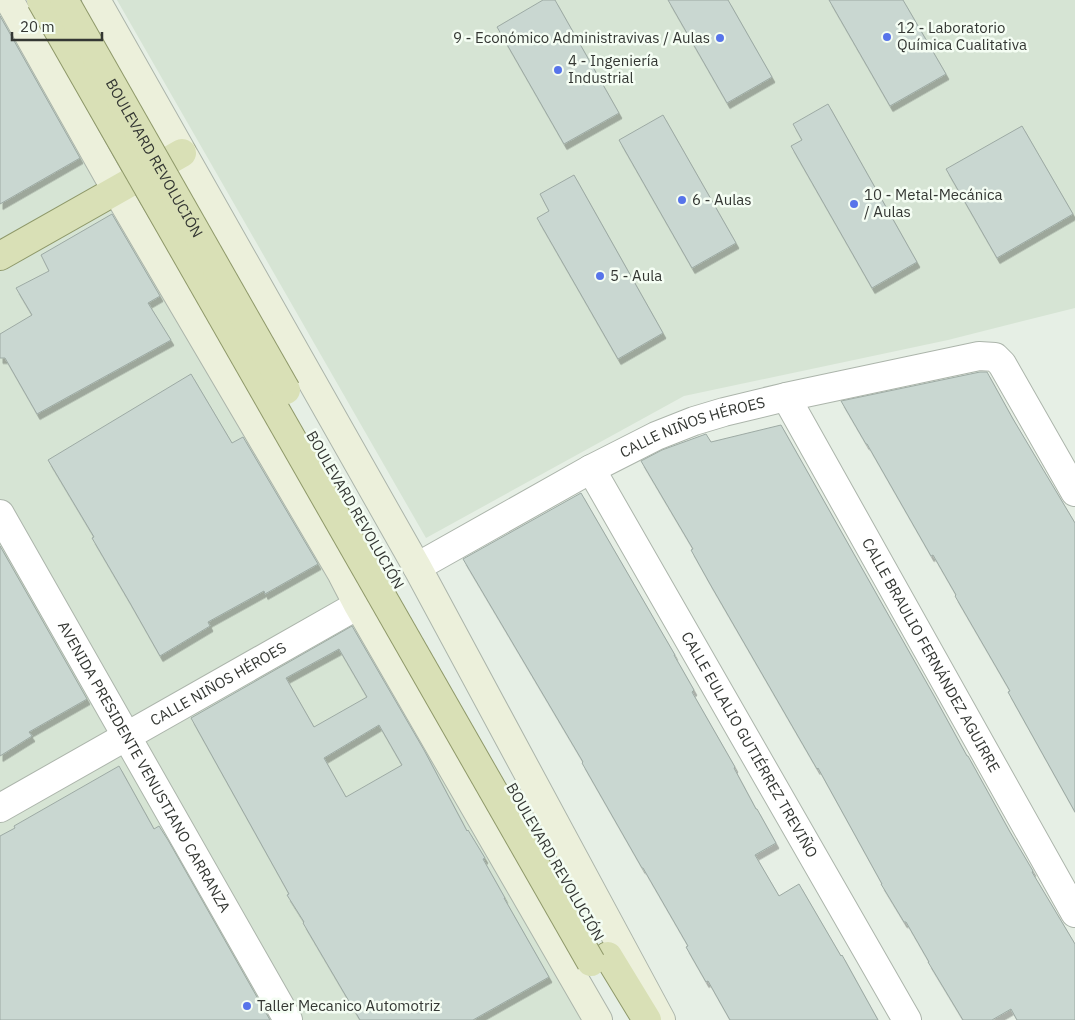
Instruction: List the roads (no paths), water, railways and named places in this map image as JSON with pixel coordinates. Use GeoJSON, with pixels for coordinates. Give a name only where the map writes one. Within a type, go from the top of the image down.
{"type":"FeatureCollection","features":[{"type":"Feature","properties":{"kind":"main road"},"geometry":{"type":"LineString","coordinates":[[8,0],[116,190],[342,574],[592,1018]]}},
{"type":"Feature","properties":{"kind":"main road","name":"BOULEVARD REVOLUCIÓN"},"geometry":{"type":"LineString","coordinates":[[41,0],[600,959],[647,1020]]}},
{"type":"Feature","properties":{"kind":"main road","name":"BOULEVARD REVOLUCIÓN"},"geometry":{"type":"LineString","coordinates":[[64,0],[600,959],[624,1020]]}},
{"type":"Feature","properties":{"kind":"main road","name":"BOULEVARD REVOLUCIÓN"},"geometry":{"type":"LineString","coordinates":[[96,0],[417,567],[661,1020]]}},
{"type":"Feature","properties":{"kind":"main road"},"geometry":{"type":"LineString","coordinates":[[0,256],[182,152]]}},
{"type":"Feature","properties":{"kind":"street","name":"CALLE NIÑOS HÉROES"},"geometry":{"type":"LineString","coordinates":[[417,567],[591,469],[656,436],[694,421],[786,397],[979,356],[995,357],[1002,364],[1075,492]]}},
{"type":"Feature","properties":{"kind":"street","name":"CALLE BRAULIO FERNÁNDEZ AGUIRRE"},"geometry":{"type":"LineString","coordinates":[[786,397],[1075,913]]}},
{"type":"Feature","properties":{"kind":"street","name":"CALLE EULALIO GUTIÉRREZ TREVIÑO"},"geometry":{"type":"LineString","coordinates":[[591,469],[907,1020]]}},
{"type":"Feature","properties":{"kind":"street","name":"AVENIDA PRESIDENTE VENUSTIANO CARRANZA"},"geometry":{"type":"LineString","coordinates":[[0,514],[288,1020]]}},
{"type":"Feature","properties":{"kind":"street","name":"CALLE NIÑOS HÉROES"},"geometry":{"type":"LineString","coordinates":[[0,808],[358,605]]}},
{"type":"Feature","properties":{"kind":"place","name":"12 - Laboratorio Química Cualitativa"},"geometry":{"type":"Point","coordinates":[887,37]}},
{"type":"Feature","properties":{"kind":"place","name":"9 - Económico Administravivas / Aulas"},"geometry":{"type":"Point","coordinates":[720,38]}},
{"type":"Feature","properties":{"kind":"place","name":"4 - Ingeniería Industrial"},"geometry":{"type":"Point","coordinates":[558,70]}},
{"type":"Feature","properties":{"kind":"place","name":"6 - Aulas"},"geometry":{"type":"Point","coordinates":[682,200]}},
{"type":"Feature","properties":{"kind":"place","name":"10 - Metal-Mecánica / Aulas"},"geometry":{"type":"Point","coordinates":[854,204]}},
{"type":"Feature","properties":{"kind":"place","name":"5 - Aula"},"geometry":{"type":"Point","coordinates":[600,276]}},
{"type":"Feature","properties":{"kind":"place","name":"Taller Mecanico Automotriz"},"geometry":{"type":"Point","coordinates":[247,1006]}}]}
